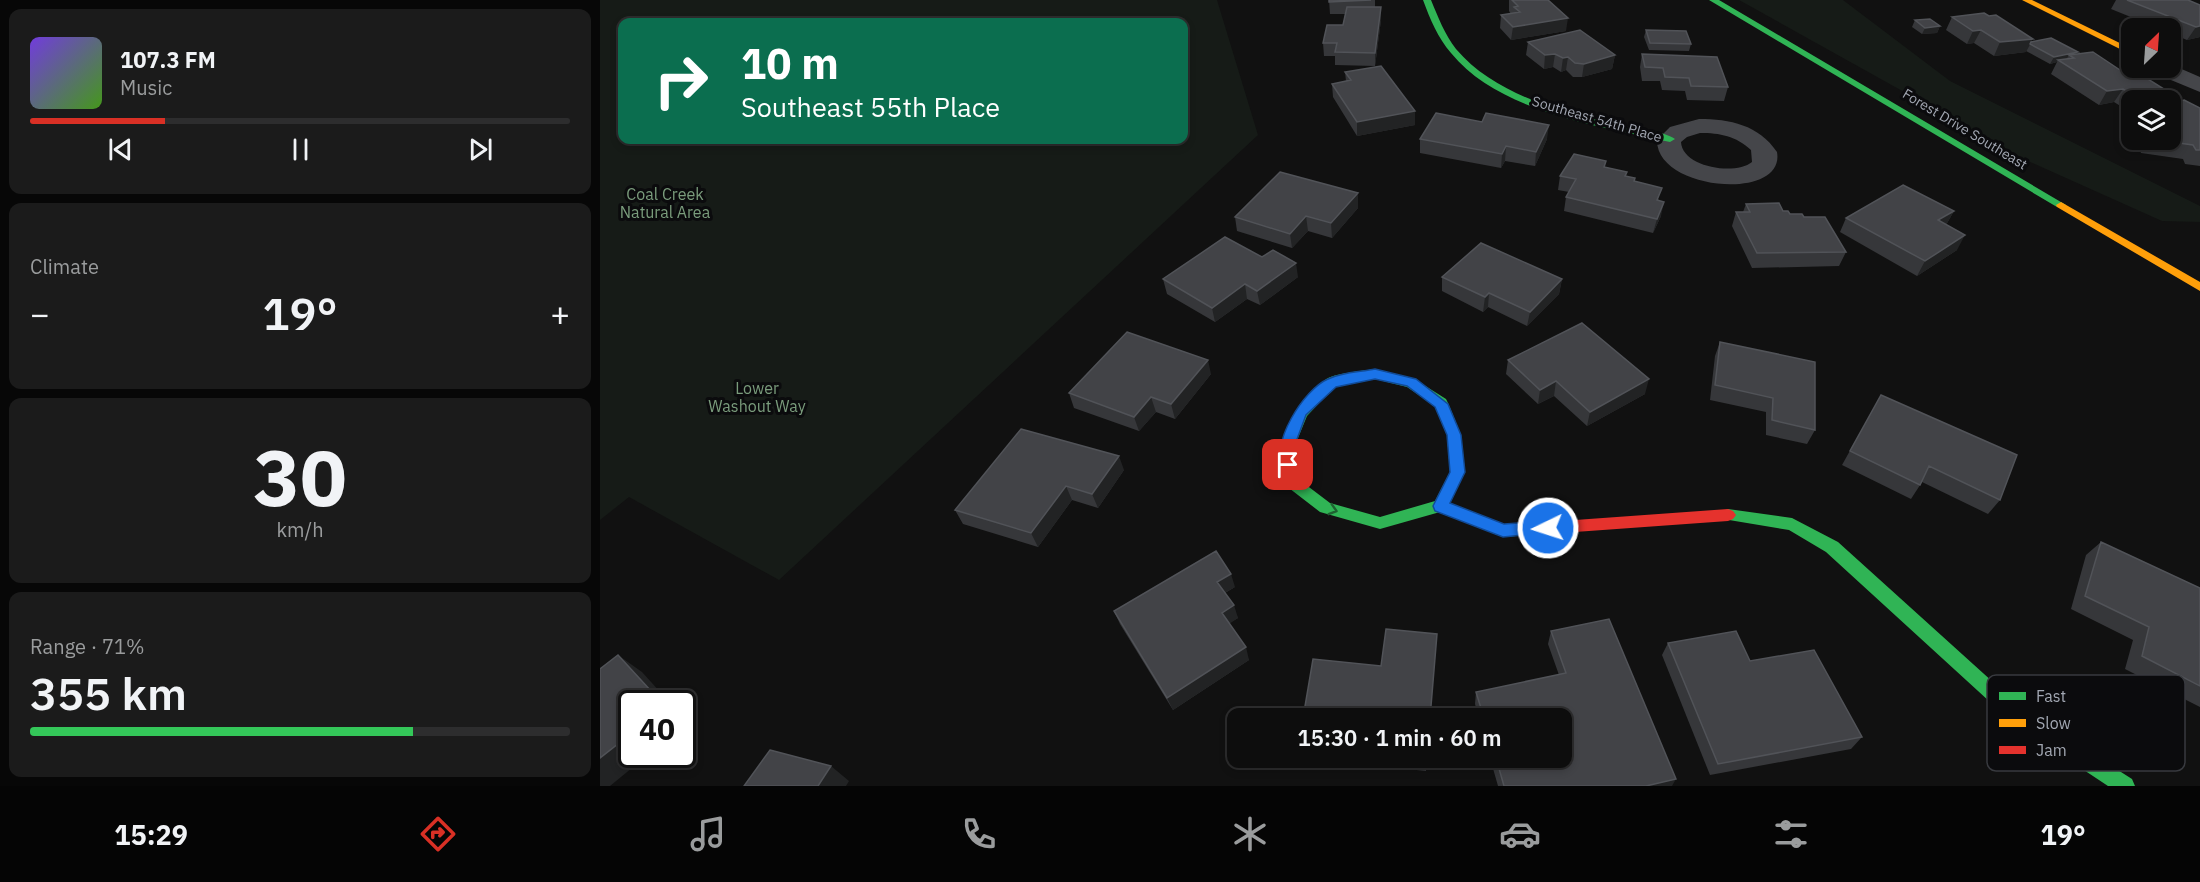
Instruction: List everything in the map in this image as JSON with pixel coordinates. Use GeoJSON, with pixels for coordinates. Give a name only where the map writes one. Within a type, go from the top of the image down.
{"type":"FeatureCollection","features":[{"type":"Feature","properties":{"kind":"street","name":"Southeast 54th Place"},"geometry":{"type":"LineString","coordinates":[[1427,0],[1436,24],[1446,41],[1461,60],[1486,78],[1527,99],[1570,114],[1670,139]]}},
{"type":"Feature","properties":{"kind":"street","name":"Forest Drive Southeast"},"geometry":{"type":"LineString","coordinates":[[1713,0],[2200,286]]}},
{"type":"Feature","properties":{"kind":"street"},"geometry":{"type":"LineString","coordinates":[[2026,0],[2121,48]]}},
{"type":"Feature","properties":{"kind":"street"},"geometry":{"type":"LineString","coordinates":[[2181,76],[2200,85]]}},
{"type":"Feature","properties":{"kind":"street"},"geometry":{"type":"LineString","coordinates":[[1440,506],[1457,472],[1454,435],[1441,404],[1411,382],[1375,374],[1331,382],[1300,413],[1286,450],[1290,481],[1325,508],[1380,522],[1440,506],[1503,531],[1726,514],[1792,524],[1832,547],[1987,688]]}},
{"type":"Feature","properties":{"kind":"street"},"geometry":{"type":"LineString","coordinates":[[2102,771],[2125,786]]}},
{"type":"Feature","properties":{"kind":"green space","name":"Lower Washout Way"},"geometry":{"type":"Polygon","coordinates":[[[600,0],[1217,0],[1258,135],[779,580],[629,497],[600,520],[600,0]]]}},
{"type":"Feature","properties":{"kind":"green space"},"geometry":{"type":"Polygon","coordinates":[[[1739,0],[1843,0],[1950,81],[2200,206],[2200,222],[2162,221],[2028,161],[1739,0]]]}},
{"type":"Feature","properties":{"kind":"building"},"geometry":{"type":"Polygon","coordinates":[[[1329,0],[1371,0],[1329,2],[1329,0]]]}},
{"type":"Feature","properties":{"kind":"building"},"geometry":{"type":"Polygon","coordinates":[[[1512,0],[1548,0],[1568,18],[1513,27],[1501,15],[1520,12],[1514,7],[1518,6],[1512,0]]]}},
{"type":"Feature","properties":{"kind":"building"},"geometry":{"type":"Polygon","coordinates":[[[2127,0],[2188,0],[2200,5],[2200,26],[2196,27],[2181,21],[2181,18],[2173,18],[2127,0]]]}},
{"type":"Feature","properties":{"kind":"building"},"geometry":{"type":"Polygon","coordinates":[[[1347,7],[1381,7],[1375,53],[1335,52],[1337,43],[1323,43],[1327,25],[1343,25],[1347,7]]]}},
{"type":"Feature","properties":{"kind":"building"},"geometry":{"type":"Polygon","coordinates":[[[1984,13],[1989,16],[1996,15],[2033,39],[2000,42],[1981,30],[1973,31],[1952,17],[1984,13]]]}},
{"type":"Feature","properties":{"kind":"building"},"geometry":{"type":"Polygon","coordinates":[[[1930,19],[1940,26],[1925,28],[1915,20],[1930,19]]]}},
{"type":"Feature","properties":{"kind":"building"},"geometry":{"type":"Polygon","coordinates":[[[1580,30],[1615,55],[1584,64],[1575,63],[1568,57],[1563,58],[1555,54],[1545,55],[1528,42],[1580,30]]]}},
{"type":"Feature","properties":{"kind":"building"},"geometry":{"type":"Polygon","coordinates":[[[1646,30],[1686,31],[1691,44],[1650,43],[1646,30]]]}},
{"type":"Feature","properties":{"kind":"building"},"geometry":{"type":"Polygon","coordinates":[[[2051,38],[2078,52],[2054,57],[2030,44],[2051,38]]]}},
{"type":"Feature","properties":{"kind":"building"},"geometry":{"type":"Polygon","coordinates":[[[2093,52],[2121,71],[2121,78],[2146,78],[2166,90],[2107,91],[2058,60],[2074,58],[2069,55],[2093,52]]]}},
{"type":"Feature","properties":{"kind":"building"},"geometry":{"type":"Polygon","coordinates":[[[1642,54],[1717,57],[1728,87],[1691,86],[1689,78],[1665,77],[1663,68],[1645,67],[1642,54]]]}},
{"type":"Feature","properties":{"kind":"building"},"geometry":{"type":"Polygon","coordinates":[[[1381,66],[1415,111],[1357,122],[1332,84],[1351,80],[1345,72],[1381,66]]]}},
{"type":"Feature","properties":{"kind":"building"},"geometry":{"type":"Polygon","coordinates":[[[2184,100],[2200,108],[2200,150],[2196,150],[2193,145],[2181,143],[2181,101],[2184,100]]]}},
{"type":"Feature","properties":{"kind":"building"},"geometry":{"type":"Polygon","coordinates":[[[1436,113],[1482,122],[1486,113],[1549,125],[1536,152],[1506,146],[1502,154],[1420,139],[1436,113]]]}},
{"type":"Feature","properties":{"kind":"building"},"geometry":{"type":"Polygon","coordinates":[[[1574,154],[1606,161],[1604,167],[1627,172],[1625,176],[1635,178],[1634,181],[1662,188],[1657,200],[1664,202],[1657,219],[1566,197],[1576,179],[1560,176],[1574,154]]]}},
{"type":"Feature","properties":{"kind":"building"},"geometry":{"type":"Polygon","coordinates":[[[1280,172],[1358,193],[1331,223],[1306,216],[1290,234],[1235,217],[1280,172]]]}},
{"type":"Feature","properties":{"kind":"building"},"geometry":{"type":"Polygon","coordinates":[[[1903,185],[1954,211],[1938,220],[1965,235],[1925,261],[1846,218],[1903,185]]]}},
{"type":"Feature","properties":{"kind":"building"},"geometry":{"type":"Polygon","coordinates":[[[1779,203],[1783,211],[1788,211],[1790,214],[1825,217],[1846,252],[1757,253],[1736,212],[1750,212],[1746,204],[1779,203]]]}},
{"type":"Feature","properties":{"kind":"building"},"geometry":{"type":"Polygon","coordinates":[[[1225,237],[1262,257],[1273,250],[1296,263],[1257,291],[1245,284],[1212,308],[1163,279],[1225,237]]]}},
{"type":"Feature","properties":{"kind":"building"},"geometry":{"type":"Polygon","coordinates":[[[1481,243],[1562,279],[1530,312],[1489,293],[1485,297],[1442,277],[1481,243]]]}},
{"type":"Feature","properties":{"kind":"building"},"geometry":{"type":"Polygon","coordinates":[[[1582,323],[1649,379],[1590,412],[1556,381],[1540,390],[1508,360],[1582,323]]]}},
{"type":"Feature","properties":{"kind":"building"},"geometry":{"type":"Polygon","coordinates":[[[1127,332],[1208,360],[1171,404],[1151,397],[1134,417],[1069,393],[1127,332]]]}},
{"type":"Feature","properties":{"kind":"building"},"geometry":{"type":"Polygon","coordinates":[[[1720,342],[1815,362],[1815,430],[1772,420],[1773,398],[1715,385],[1720,342]]]}},
{"type":"Feature","properties":{"kind":"building"},"geometry":{"type":"Polygon","coordinates":[[[1881,395],[2017,455],[2000,500],[1929,466],[1920,485],[1850,451],[1881,395]]]}},
{"type":"Feature","properties":{"kind":"building"},"geometry":{"type":"Polygon","coordinates":[[[1021,429],[1119,456],[1092,494],[1066,486],[1031,533],[955,510],[1021,429]]]}},
{"type":"Feature","properties":{"kind":"building"},"geometry":{"type":"Polygon","coordinates":[[[2101,542],[2200,588],[2200,686],[2185,678],[2185,675],[2179,675],[2142,656],[2149,627],[2085,596],[2101,542]]]}},
{"type":"Feature","properties":{"kind":"building"},"geometry":{"type":"Polygon","coordinates":[[[1216,551],[1231,574],[1217,582],[1234,605],[1222,613],[1246,647],[1167,698],[1114,611],[1216,551]]]}},
{"type":"Feature","properties":{"kind":"building"},"geometry":{"type":"Polygon","coordinates":[[[1609,619],[1676,779],[1646,786],[1504,786],[1499,768],[1572,768],[1572,708],[1481,708],[1476,692],[1566,673],[1551,631],[1609,619]]]}},
{"type":"Feature","properties":{"kind":"building"},"geometry":{"type":"Polygon","coordinates":[[[1386,629],[1437,634],[1431,708],[1305,708],[1313,659],[1381,666],[1386,629]]]}},
{"type":"Feature","properties":{"kind":"building"},"geometry":{"type":"Polygon","coordinates":[[[1736,631],[1750,661],[1814,650],[1862,737],[1718,764],[1668,643],[1736,631]]]}},
{"type":"Feature","properties":{"kind":"building"},"geometry":{"type":"Polygon","coordinates":[[[618,655],[650,690],[618,690],[618,744],[600,758],[600,669],[618,655]]]}},
{"type":"Feature","properties":{"kind":"building"},"geometry":{"type":"Polygon","coordinates":[[[770,750],[831,766],[818,786],[744,786],[770,750]]]}},
{"type":"Feature","properties":{"kind":"traffic: fast"},"geometry":{"type":"LineString","coordinates":[[1427,0],[1439,28],[1455,53],[1475,72],[1499,87],[1555,111],[1670,139]]}},
{"type":"Feature","properties":{"kind":"traffic: fast"},"geometry":{"type":"LineString","coordinates":[[1713,0],[2061,205]]}},
{"type":"Feature","properties":{"kind":"traffic: fast"},"geometry":{"type":"LineString","coordinates":[[1440,506],[1457,472],[1454,435],[1441,403],[1411,383],[1375,374],[1331,382],[1301,413],[1286,450],[1290,481],[1325,508],[1380,523],[1440,506],[1503,531],[1575,526]]}},
{"type":"Feature","properties":{"kind":"traffic: fast"},"geometry":{"type":"LineString","coordinates":[[1728,515],[1792,524],[1832,547],[1987,688]]}},
{"type":"Feature","properties":{"kind":"traffic: fast"},"geometry":{"type":"LineString","coordinates":[[2102,771],[2125,786]]}},
{"type":"Feature","properties":{"kind":"traffic: slow"},"geometry":{"type":"LineString","coordinates":[[2026,0],[2121,48]]}},
{"type":"Feature","properties":{"kind":"traffic: slow"},"geometry":{"type":"LineString","coordinates":[[2061,205],[2200,287]]}},
{"type":"Feature","properties":{"kind":"traffic: jam"},"geometry":{"type":"LineString","coordinates":[[1575,526],[1728,515]]}},
{"type":"Feature","properties":{"kind":"route"},"geometry":{"type":"LineString","coordinates":[[1288,465],[1286,450],[1300,413],[1331,382],[1375,374],[1411,382],[1441,404],[1454,435],[1457,472],[1440,506],[1503,531],[1548,528]]}},
{"type":"Feature","properties":{"kind":"park label","name":"Coal Creek Natural Area"},"geometry":{"type":"Point","coordinates":[665,203]}}]}
